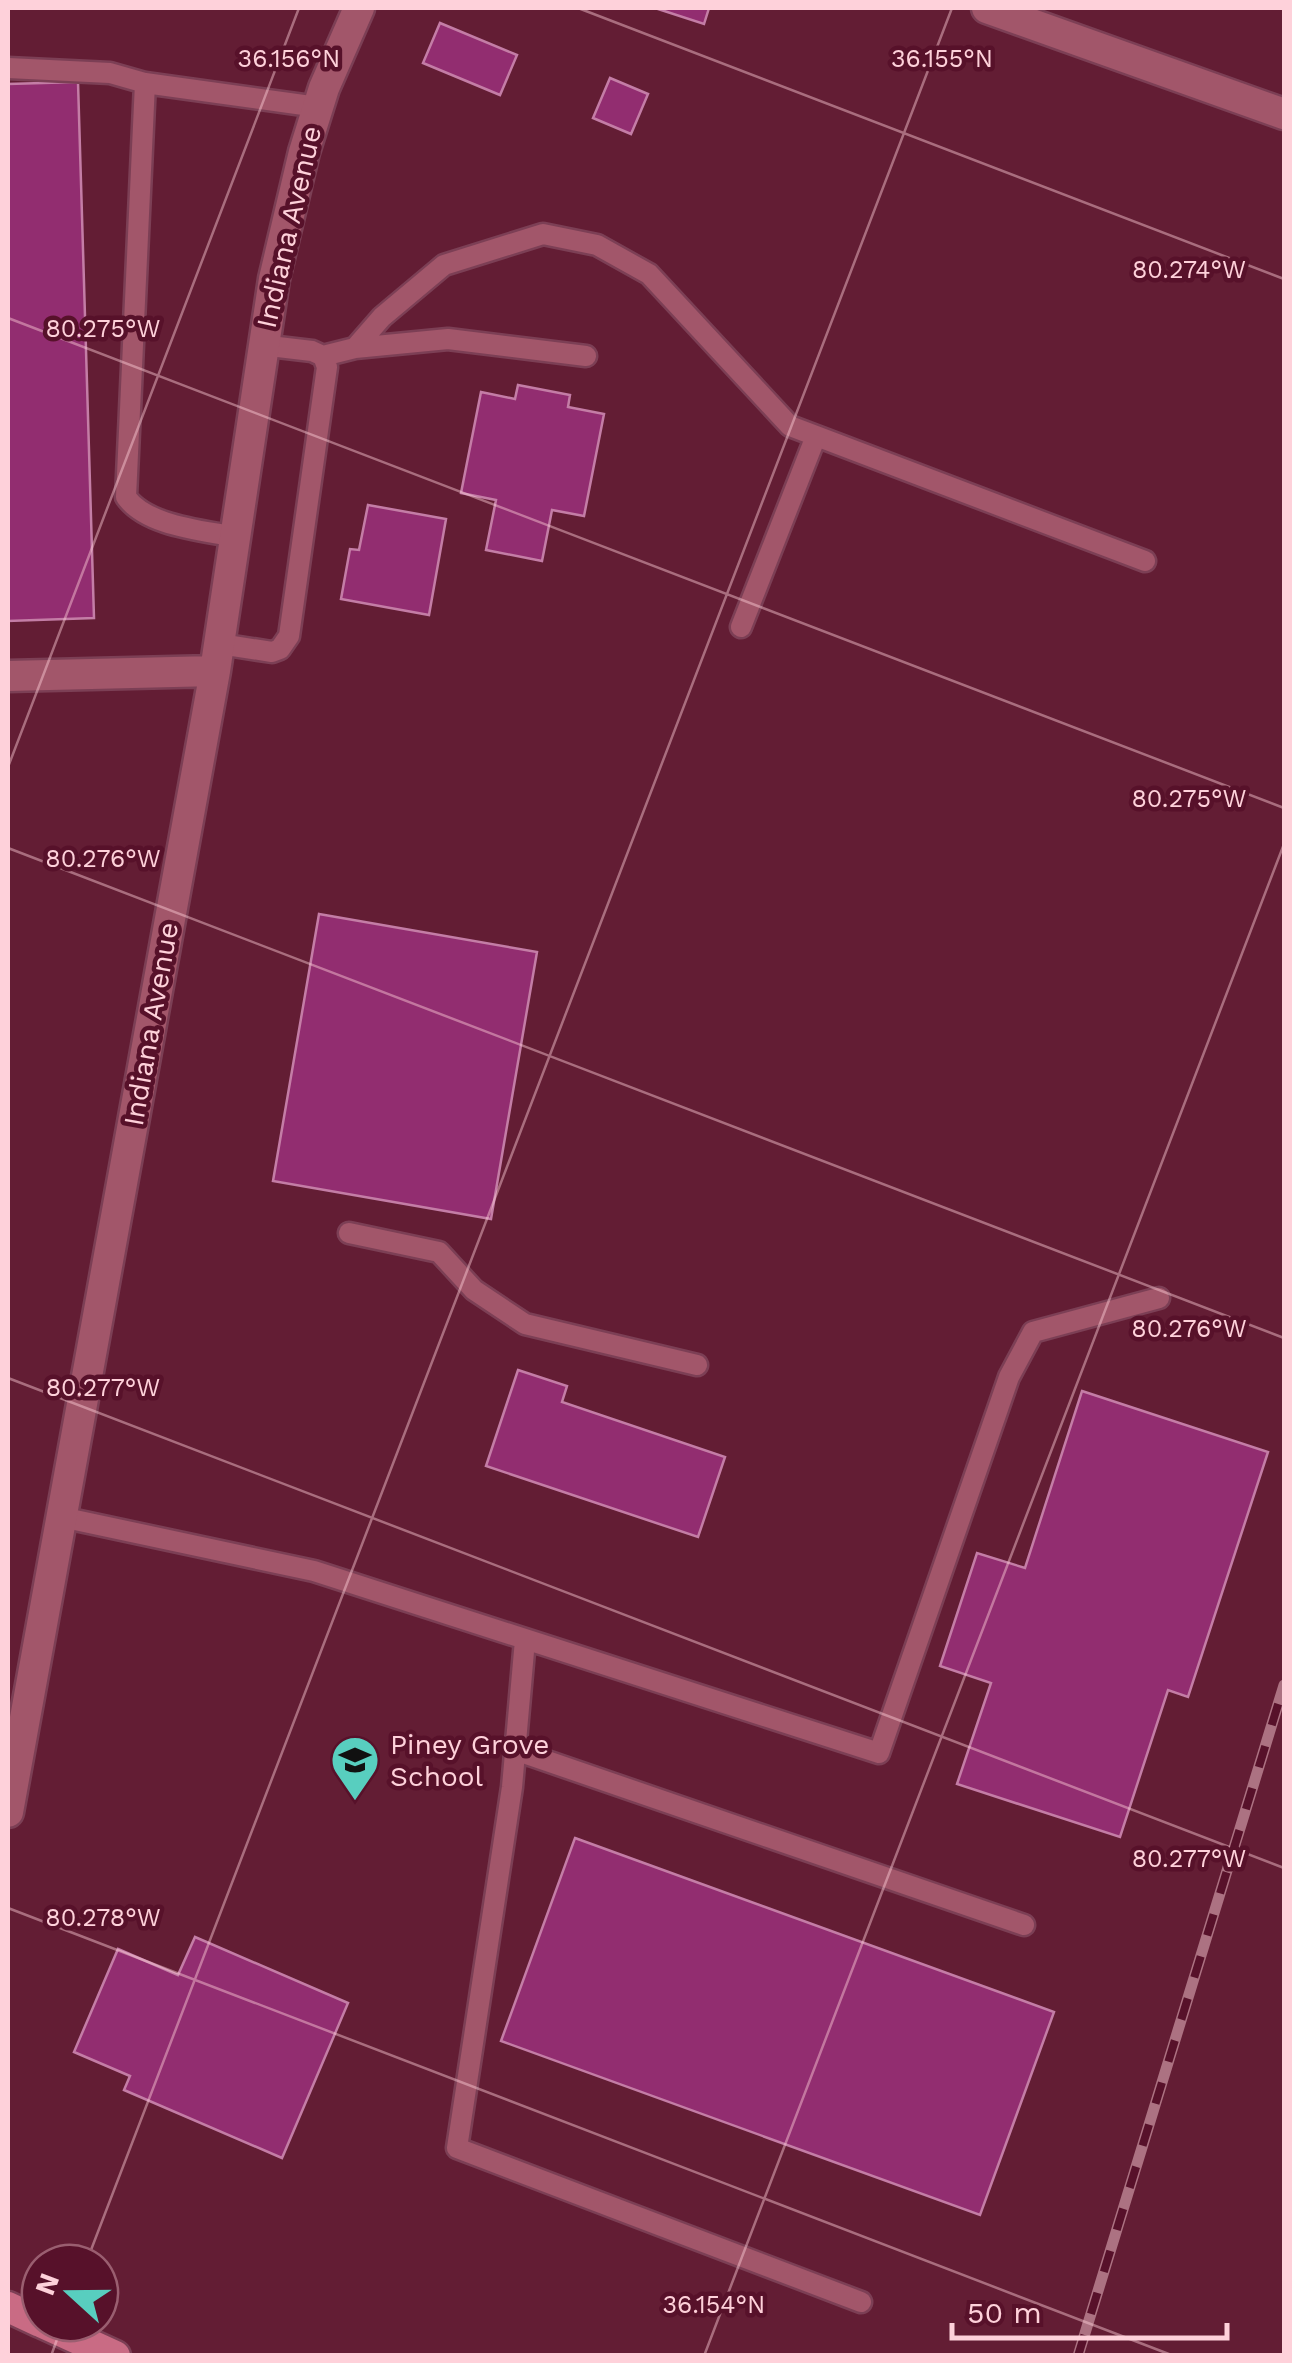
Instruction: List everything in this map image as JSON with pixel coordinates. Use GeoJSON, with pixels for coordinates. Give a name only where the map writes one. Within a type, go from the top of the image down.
{"type":"FeatureCollection","features":[{"type":"Feature","properties":{"kind":"main road","name":"Indiana Avenue"},"geometry":{"type":"LineString","coordinates":[[8,1812],[218,658],[262,345],[304,152],[358,8]]}},
{"type":"Feature","properties":{"kind":"main road"},"geometry":{"type":"LineString","coordinates":[[987,8],[1284,114]]}},
{"type":"Feature","properties":{"kind":"main road"},"geometry":{"type":"LineString","coordinates":[[8,676],[218,658]]}},
{"type":"Feature","properties":{"kind":"main road"},"geometry":{"type":"LineString","coordinates":[[87,2343],[115,2356]]}},
{"type":"Feature","properties":{"kind":"lane"},"geometry":{"type":"LineString","coordinates":[[8,68],[110,73],[318,108]]}},
{"type":"Feature","properties":{"kind":"lane"},"geometry":{"type":"LineString","coordinates":[[146,82],[126,496],[134,509],[235,538]]}},
{"type":"Feature","properties":{"kind":"lane"},"geometry":{"type":"LineString","coordinates":[[355,348],[382,318],[444,265],[543,234],[597,245],[649,274],[790,426],[1145,562]]}},
{"type":"Feature","properties":{"kind":"lane"},"geometry":{"type":"LineString","coordinates":[[262,345],[323,356],[355,348],[448,339],[586,356]]}},
{"type":"Feature","properties":{"kind":"lane"},"geometry":{"type":"LineString","coordinates":[[218,658],[272,652],[280,649],[289,636],[328,368],[323,356]]}},
{"type":"Feature","properties":{"kind":"lane"},"geometry":{"type":"LineString","coordinates":[[740,627],[816,436]]}},
{"type":"Feature","properties":{"kind":"lane"},"geometry":{"type":"LineString","coordinates":[[349,1233],[440,1252],[474,1290],[524,1324],[697,1365]]}},
{"type":"Feature","properties":{"kind":"lane"},"geometry":{"type":"LineString","coordinates":[[61,1517],[314,1571],[880,1753],[1009,1377],[1033,1332],[1158,1298]]}},
{"type":"Feature","properties":{"kind":"lane"},"geometry":{"type":"LineString","coordinates":[[526,1640],[515,1750],[457,2148],[862,2302]]}},
{"type":"Feature","properties":{"kind":"lane"},"geometry":{"type":"LineString","coordinates":[[515,1750],[1024,1926]]}},
{"type":"Feature","properties":{"kind":"building"},"geometry":{"type":"Polygon","coordinates":[[[655,8],[709,8],[704,24],[655,8]]]}},
{"type":"Feature","properties":{"kind":"building"},"geometry":{"type":"Polygon","coordinates":[[[440,23],[517,55],[500,95],[423,63],[440,23]]]}},
{"type":"Feature","properties":{"kind":"building"},"geometry":{"type":"Polygon","coordinates":[[[610,78],[648,94],[631,134],[593,118],[610,78]]]}},
{"type":"Feature","properties":{"kind":"building"},"geometry":{"type":"Polygon","coordinates":[[[78,82],[94,618],[8,621],[8,84],[78,82]]]}},
{"type":"Feature","properties":{"kind":"building"},"geometry":{"type":"Polygon","coordinates":[[[518,385],[570,395],[568,407],[604,414],[584,516],[552,510],[542,561],[486,550],[496,500],[461,493],[481,392],[515,399],[518,385]]]}},
{"type":"Feature","properties":{"kind":"building"},"geometry":{"type":"Polygon","coordinates":[[[368,505],[446,519],[429,615],[341,599],[350,549],[359,550],[368,505]]]}},
{"type":"Feature","properties":{"kind":"building"},"geometry":{"type":"Polygon","coordinates":[[[319,914],[537,952],[491,1219],[273,1181],[319,914]]]}},
{"type":"Feature","properties":{"kind":"building"},"geometry":{"type":"Polygon","coordinates":[[[518,1370],[567,1386],[562,1402],[725,1457],[698,1537],[486,1466],[518,1370]]]}},
{"type":"Feature","properties":{"kind":"building"},"geometry":{"type":"Polygon","coordinates":[[[1082,1391],[1268,1452],[1188,1697],[1168,1690],[1120,1837],[957,1784],[991,1683],[940,1666],[977,1553],[1025,1568],[1082,1391]]]}},
{"type":"Feature","properties":{"kind":"building"},"geometry":{"type":"Polygon","coordinates":[[[575,1838],[1054,2012],[980,2215],[501,2041],[575,1838]]]}},
{"type":"Feature","properties":{"kind":"building"},"geometry":{"type":"Polygon","coordinates":[[[195,1937],[348,2003],[282,2158],[124,2090],[130,2076],[74,2052],[118,1949],[178,1975],[195,1937]]]}},
{"type":"Feature","properties":{"kind":"railway"},"geometry":{"type":"LineString","coordinates":[[1078,2356],[1284,1685]]}},
{"type":"Feature","properties":{"kind":"place","name":"Piney Grove School"},"geometry":{"type":"Point","coordinates":[355,1802]}}]}
